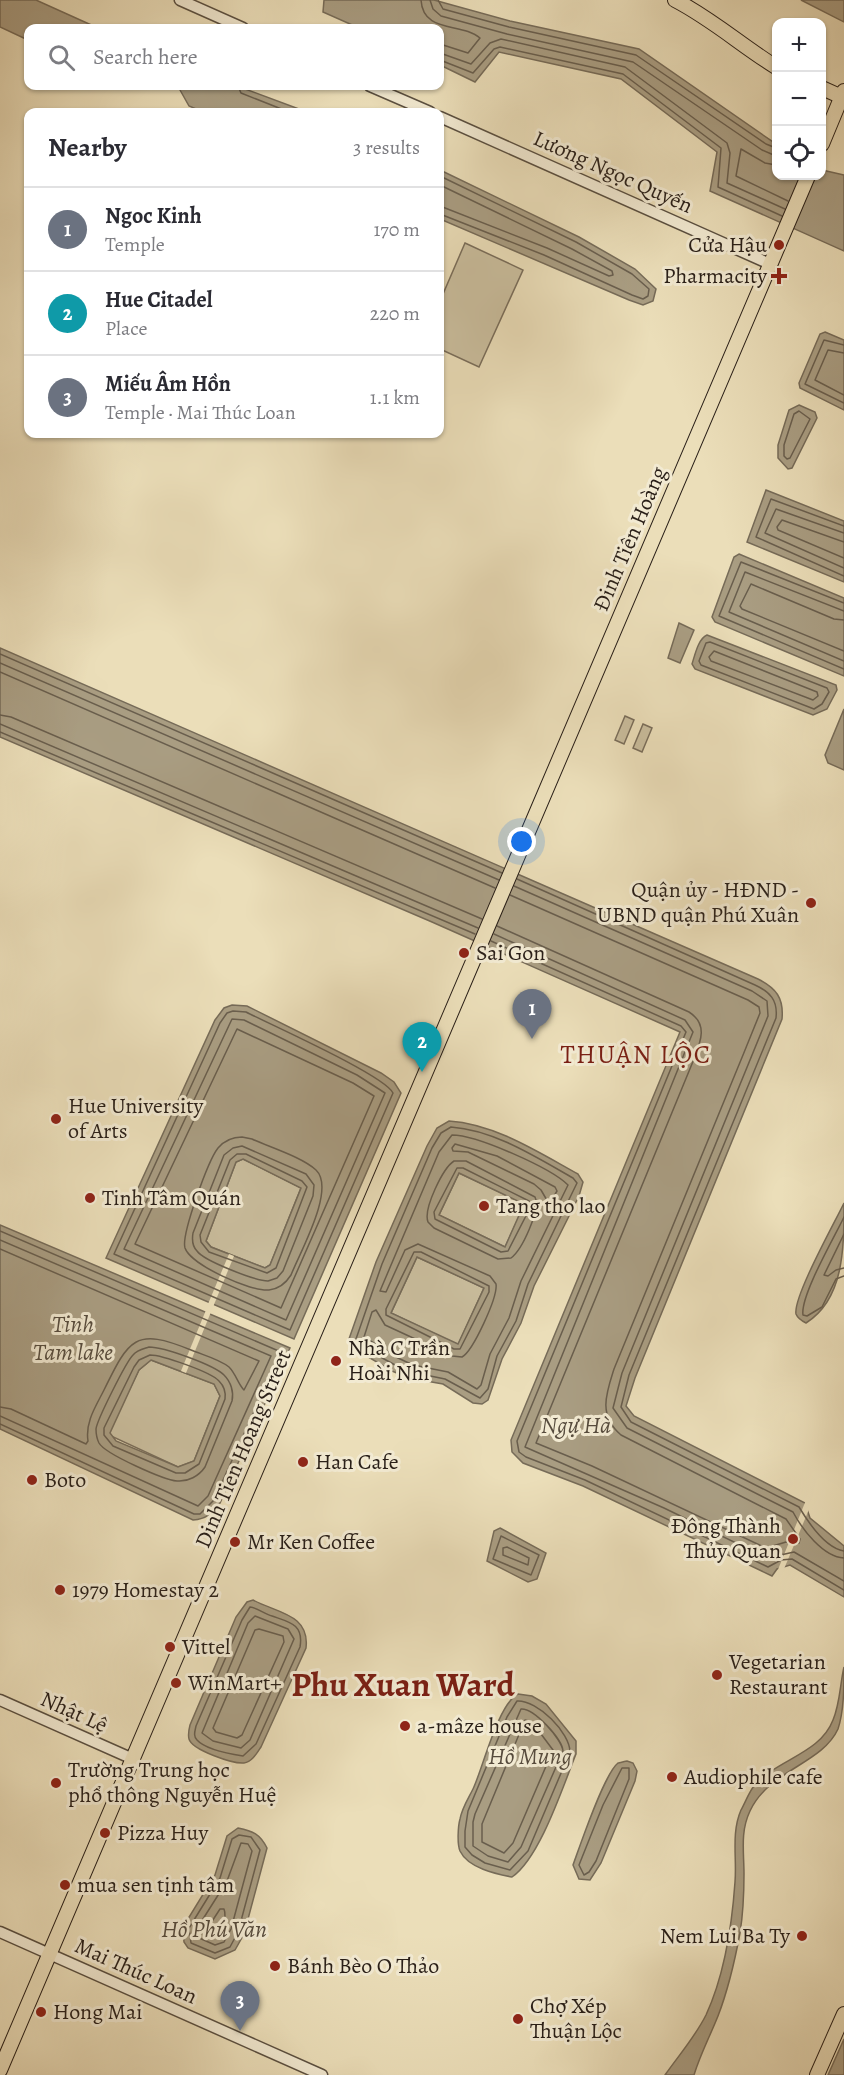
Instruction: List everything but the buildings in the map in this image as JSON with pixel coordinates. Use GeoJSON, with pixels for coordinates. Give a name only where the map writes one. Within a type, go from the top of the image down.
{"type":"FeatureCollection","features":[{"type":"Feature","properties":{"kind":"main road"},"geometry":{"type":"LineString","coordinates":[[675,0],[708,17],[735,41],[772,64]]}},
{"type":"Feature","properties":{"kind":"main road"},"geometry":{"type":"LineString","coordinates":[[826,89],[843,95],[826,135]]}},
{"type":"Feature","properties":{"kind":"main road","name":"Đinh Tiên Hoàng"},"geometry":{"type":"LineString","coordinates":[[482,944],[806,180]]}},
{"type":"Feature","properties":{"kind":"main road","name":"Dinh Tien Hoang Street"},"geometry":{"type":"LineString","coordinates":[[0,2070],[482,944]]}},
{"type":"Feature","properties":{"kind":"main road"},"geometry":{"type":"LineString","coordinates":[[818,2075],[844,2014]]}},
{"type":"Feature","properties":{"kind":"street"},"geometry":{"type":"LineString","coordinates":[[180,0],[234,24]]}},
{"type":"Feature","properties":{"kind":"street"},"geometry":{"type":"LineString","coordinates":[[379,90],[421,108]]}},
{"type":"Feature","properties":{"kind":"street","name":"Lương Ngọc Quyến"},"geometry":{"type":"LineString","coordinates":[[444,119],[770,264]]}},
{"type":"Feature","properties":{"kind":"street","name":"Nhật Lệ"},"geometry":{"type":"LineString","coordinates":[[0,1700],[133,1759]]}},
{"type":"Feature","properties":{"kind":"street","name":"Mai Thúc Loan"},"geometry":{"type":"LineString","coordinates":[[0,1932],[322,2075]]}},
{"type":"Feature","properties":{"kind":"shaded area"},"geometry":{"type":"Polygon","coordinates":[[[465,243],[523,270],[479,367],[444,351],[444,292],[465,243]]]}},
{"type":"Feature","properties":{"kind":"shaded area"},"geometry":{"type":"Polygon","coordinates":[[[625,716],[634,720],[624,744],[615,740],[625,716]]]}},
{"type":"Feature","properties":{"kind":"shaded area"},"geometry":{"type":"Polygon","coordinates":[[[643,724],[652,728],[642,752],[633,748],[643,724]]]}},
{"type":"Feature","properties":{"kind":"shaded area"},"geometry":{"type":"Polygon","coordinates":[[[243,1159],[301,1188],[270,1265],[265,1268],[211,1247],[206,1241],[236,1162],[243,1159]]]}},
{"type":"Feature","properties":{"kind":"shaded area"},"geometry":{"type":"Polygon","coordinates":[[[459,1173],[525,1204],[505,1247],[439,1215],[459,1173]]]}},
{"type":"Feature","properties":{"kind":"shaded area"},"geometry":{"type":"Polygon","coordinates":[[[417,1257],[484,1288],[458,1345],[391,1313],[417,1257]]]}},
{"type":"Feature","properties":{"kind":"shaded area"},"geometry":{"type":"Polygon","coordinates":[[[151,1360],[214,1384],[220,1396],[194,1461],[178,1467],[111,1436],[109,1431],[139,1370],[151,1360]]]}},
{"type":"Feature","properties":{"kind":"water"},"geometry":{"type":"Polygon","coordinates":[[[0,0],[36,0],[89,24],[24,24],[24,38],[0,27],[0,0]]]}},
{"type":"Feature","properties":{"kind":"water"},"geometry":{"type":"Polygon","coordinates":[[[324,0],[434,0],[510,21],[639,49],[772,141],[772,180],[826,180],[826,171],[844,175],[844,251],[710,191],[717,152],[621,79],[499,52],[475,82],[444,67],[444,24],[350,24],[323,12],[324,0]]]}},
{"type":"Feature","properties":{"kind":"water"},"geometry":{"type":"Polygon","coordinates":[[[801,0],[844,0],[844,22],[801,0]]]}},
{"type":"Feature","properties":{"kind":"water"},"geometry":{"type":"Polygon","coordinates":[[[180,90],[248,90],[296,108],[194,108],[189,106],[180,90]]]}},
{"type":"Feature","properties":{"kind":"water"},"geometry":{"type":"Polygon","coordinates":[[[444,172],[579,237],[635,269],[656,289],[653,301],[643,305],[444,221],[444,172]]]}},
{"type":"Feature","properties":{"kind":"water"},"geometry":{"type":"Polygon","coordinates":[[[825,332],[844,340],[844,410],[800,388],[799,383],[820,334],[825,332]]]}},
{"type":"Feature","properties":{"kind":"water"},"geometry":{"type":"Polygon","coordinates":[[[799,405],[815,412],[817,418],[792,468],[788,469],[778,458],[778,445],[789,410],[799,405]]]}},
{"type":"Feature","properties":{"kind":"water"},"geometry":{"type":"Polygon","coordinates":[[[766,490],[844,521],[844,582],[747,542],[766,490]]]}},
{"type":"Feature","properties":{"kind":"water"},"geometry":{"type":"Polygon","coordinates":[[[739,554],[844,598],[844,676],[715,622],[712,617],[734,557],[739,554]]]}},
{"type":"Feature","properties":{"kind":"water"},"geometry":{"type":"Polygon","coordinates":[[[679,623],[694,630],[680,663],[668,658],[679,623]]]}},
{"type":"Feature","properties":{"kind":"water"},"geometry":{"type":"Polygon","coordinates":[[[707,635],[836,685],[837,690],[827,709],[813,715],[695,669],[692,664],[696,652],[701,640],[707,635]]]}},
{"type":"Feature","properties":{"kind":"water","name":"Ngự Hà"},"geometry":{"type":"Polygon","coordinates":[[[0,648],[758,979],[778,994],[782,1005],[782,1019],[635,1378],[626,1406],[634,1416],[805,1503],[810,1518],[844,1546],[844,1597],[790,1565],[777,1569],[772,1576],[583,1486],[523,1463],[512,1452],[511,1440],[680,1032],[432,922],[0,737],[0,648]]]}},
{"type":"Feature","properties":{"kind":"water"},"geometry":{"type":"Polygon","coordinates":[[[844,709],[844,770],[828,763],[825,755],[844,709]]]}},
{"type":"Feature","properties":{"kind":"water"},"geometry":{"type":"Polygon","coordinates":[[[232,1005],[247,1006],[381,1073],[394,1082],[401,1093],[294,1339],[106,1258],[215,1020],[224,1008],[232,1005]],[[243,1159],[236,1162],[206,1241],[211,1247],[265,1268],[270,1265],[301,1188],[243,1159]]]}},
{"type":"Feature","properties":{"kind":"water"},"geometry":{"type":"Polygon","coordinates":[[[449,1121],[483,1127],[532,1148],[578,1174],[583,1182],[579,1196],[534,1286],[521,1323],[502,1359],[488,1400],[482,1404],[473,1403],[443,1384],[409,1378],[392,1371],[363,1354],[352,1345],[349,1339],[376,1262],[437,1128],[449,1121]],[[459,1173],[439,1215],[505,1247],[524,1204],[459,1173]],[[417,1257],[391,1313],[458,1344],[484,1288],[417,1257]]]}},
{"type":"Feature","properties":{"kind":"water"},"geometry":{"type":"Polygon","coordinates":[[[844,1203],[842,1255],[835,1287],[819,1313],[806,1323],[796,1314],[801,1292],[844,1203]]]}},
{"type":"Feature","properties":{"kind":"water","name":"Tinh Tam lake"},"geometry":{"type":"Polygon","coordinates":[[[0,1225],[290,1348],[220,1503],[206,1517],[193,1520],[0,1429],[0,1225]],[[151,1360],[139,1370],[110,1433],[116,1441],[178,1467],[194,1461],[220,1396],[214,1384],[151,1360]]]}},
{"type":"Feature","properties":{"kind":"water"},"geometry":{"type":"Polygon","coordinates":[[[500,1528],[546,1553],[537,1579],[528,1582],[487,1561],[494,1531],[500,1528]]]}},
{"type":"Feature","properties":{"kind":"water"},"geometry":{"type":"Polygon","coordinates":[[[253,1600],[297,1621],[306,1637],[306,1648],[261,1747],[249,1761],[239,1763],[213,1756],[197,1748],[189,1739],[189,1732],[236,1617],[247,1602],[253,1600]]]}},
{"type":"Feature","properties":{"kind":"water"},"geometry":{"type":"Polygon","coordinates":[[[844,1667],[844,1691],[838,1729],[820,1751],[770,1786],[750,1811],[744,1834],[741,1926],[725,1996],[694,2075],[665,2075],[702,2023],[718,1984],[732,1915],[735,1837],[741,1810],[752,1788],[763,1777],[808,1749],[827,1731],[837,1707],[844,1667]]]}},
{"type":"Feature","properties":{"kind":"water","name":"Hồ Mung"},"geometry":{"type":"Polygon","coordinates":[[[518,1694],[532,1696],[546,1704],[576,1741],[576,1754],[541,1838],[522,1868],[512,1877],[483,1869],[469,1862],[460,1851],[458,1835],[462,1811],[473,1789],[492,1737],[504,1710],[518,1694]]]}},
{"type":"Feature","properties":{"kind":"water"},"geometry":{"type":"Polygon","coordinates":[[[627,1761],[633,1763],[637,1771],[635,1781],[601,1863],[590,1880],[579,1879],[573,1865],[593,1811],[612,1770],[618,1763],[627,1761]]]}},
{"type":"Feature","properties":{"kind":"water","name":"Hồ Phú Văn"},"geometry":{"type":"Polygon","coordinates":[[[238,1828],[255,1834],[262,1839],[267,1848],[244,1934],[235,1950],[215,1959],[188,1948],[184,1942],[183,1927],[215,1875],[227,1836],[238,1828]]]}},
{"type":"Feature","properties":{"kind":"water"},"geometry":{"type":"Polygon","coordinates":[[[844,2039],[844,2075],[828,2075],[844,2039]]]}},
{"type":"Feature","properties":{"kind":"pier"},"geometry":{"type":"Polygon","coordinates":[[[229,1254],[234,1256],[213,1307],[208,1304],[229,1254]]]}},
{"type":"Feature","properties":{"kind":"pier"},"geometry":{"type":"Polygon","coordinates":[[[206,1310],[211,1312],[186,1373],[181,1371],[206,1310]]]}},
{"type":"Feature","properties":{"kind":"pier","name":"Đông Thành Thủy Quan"},"geometry":{"type":"Polygon","coordinates":[[[806,1500],[810,1507],[784,1569],[775,1577],[806,1500]]]}},
{"type":"Feature","properties":{"kind":"place","name":"Cửa Hậu"},"geometry":{"type":"Point","coordinates":[779,245]}},
{"type":"Feature","properties":{"kind":"place","name":"Pharmacity"},"geometry":{"type":"Point","coordinates":[779,276]}},
{"type":"Feature","properties":{"kind":"place","name":"Quận ủy - HĐND - UBND quận Phú Xuân"},"geometry":{"type":"Point","coordinates":[811,903]}},
{"type":"Feature","properties":{"kind":"place","name":"Sai Gon"},"geometry":{"type":"Point","coordinates":[464,953]}},
{"type":"Feature","properties":{"kind":"place","name":"Ngoc Kinh"},"geometry":{"type":"Point","coordinates":[532,1039]}},
{"type":"Feature","properties":{"kind":"place","name":"Hue Citadel"},"geometry":{"type":"Point","coordinates":[422,1072]}},
{"type":"Feature","properties":{"kind":"place","name":"Hue University of Arts"},"geometry":{"type":"Point","coordinates":[56,1119]}},
{"type":"Feature","properties":{"kind":"place","name":"Tinh Tâm Quán"},"geometry":{"type":"Point","coordinates":[90,1198]}},
{"type":"Feature","properties":{"kind":"place","name":"Tang tho lao"},"geometry":{"type":"Point","coordinates":[484,1206]}},
{"type":"Feature","properties":{"kind":"place","name":"Nhà C Trần Hoài Nhi"},"geometry":{"type":"Point","coordinates":[336,1361]}},
{"type":"Feature","properties":{"kind":"place","name":"Han Cafe"},"geometry":{"type":"Point","coordinates":[303,1462]}},
{"type":"Feature","properties":{"kind":"place","name":"Boto"},"geometry":{"type":"Point","coordinates":[32,1480]}},
{"type":"Feature","properties":{"kind":"place","name":"Đông Thành Thủy Quan"},"geometry":{"type":"Point","coordinates":[793,1539]}},
{"type":"Feature","properties":{"kind":"place","name":"Mr Ken Coffee"},"geometry":{"type":"Point","coordinates":[235,1542]}},
{"type":"Feature","properties":{"kind":"place","name":"1979 Homestay 2"},"geometry":{"type":"Point","coordinates":[60,1590]}},
{"type":"Feature","properties":{"kind":"place","name":"Vittel"},"geometry":{"type":"Point","coordinates":[170,1647]}},
{"type":"Feature","properties":{"kind":"place","name":"Vegetarian Restaurant"},"geometry":{"type":"Point","coordinates":[717,1675]}},
{"type":"Feature","properties":{"kind":"place","name":"WinMart+"},"geometry":{"type":"Point","coordinates":[176,1683]}},
{"type":"Feature","properties":{"kind":"place","name":"a-mâze house"},"geometry":{"type":"Point","coordinates":[405,1726]}},
{"type":"Feature","properties":{"kind":"place","name":"Audiophile cafe"},"geometry":{"type":"Point","coordinates":[672,1777]}},
{"type":"Feature","properties":{"kind":"place","name":"Trường Trung học phổ thông Nguyễn Huệ"},"geometry":{"type":"Point","coordinates":[56,1783]}},
{"type":"Feature","properties":{"kind":"place","name":"Pizza Huy"},"geometry":{"type":"Point","coordinates":[105,1833]}},
{"type":"Feature","properties":{"kind":"place","name":"mua sen tịnh tâm"},"geometry":{"type":"Point","coordinates":[65,1885]}},
{"type":"Feature","properties":{"kind":"place","name":"Nem Lui Ba Ty"},"geometry":{"type":"Point","coordinates":[802,1936]}},
{"type":"Feature","properties":{"kind":"place","name":"Bánh Bèo O Thảo"},"geometry":{"type":"Point","coordinates":[275,1966]}},
{"type":"Feature","properties":{"kind":"place","name":"Hong Mai"},"geometry":{"type":"Point","coordinates":[41,2012]}},
{"type":"Feature","properties":{"kind":"place","name":"Chợ Xép Thuận Lộc"},"geometry":{"type":"Point","coordinates":[518,2019]}},
{"type":"Feature","properties":{"kind":"place","name":"Miếu Âm Hồn"},"geometry":{"type":"Point","coordinates":[240,2031]}},
{"type":"Feature","properties":{"kind":"district","name":"THUẬN LỘC"},"geometry":{"type":"Point","coordinates":[636,1054]}},
{"type":"Feature","properties":{"kind":"district","name":"Phu Xuan Ward"},"geometry":{"type":"Point","coordinates":[403,1684]}}]}
